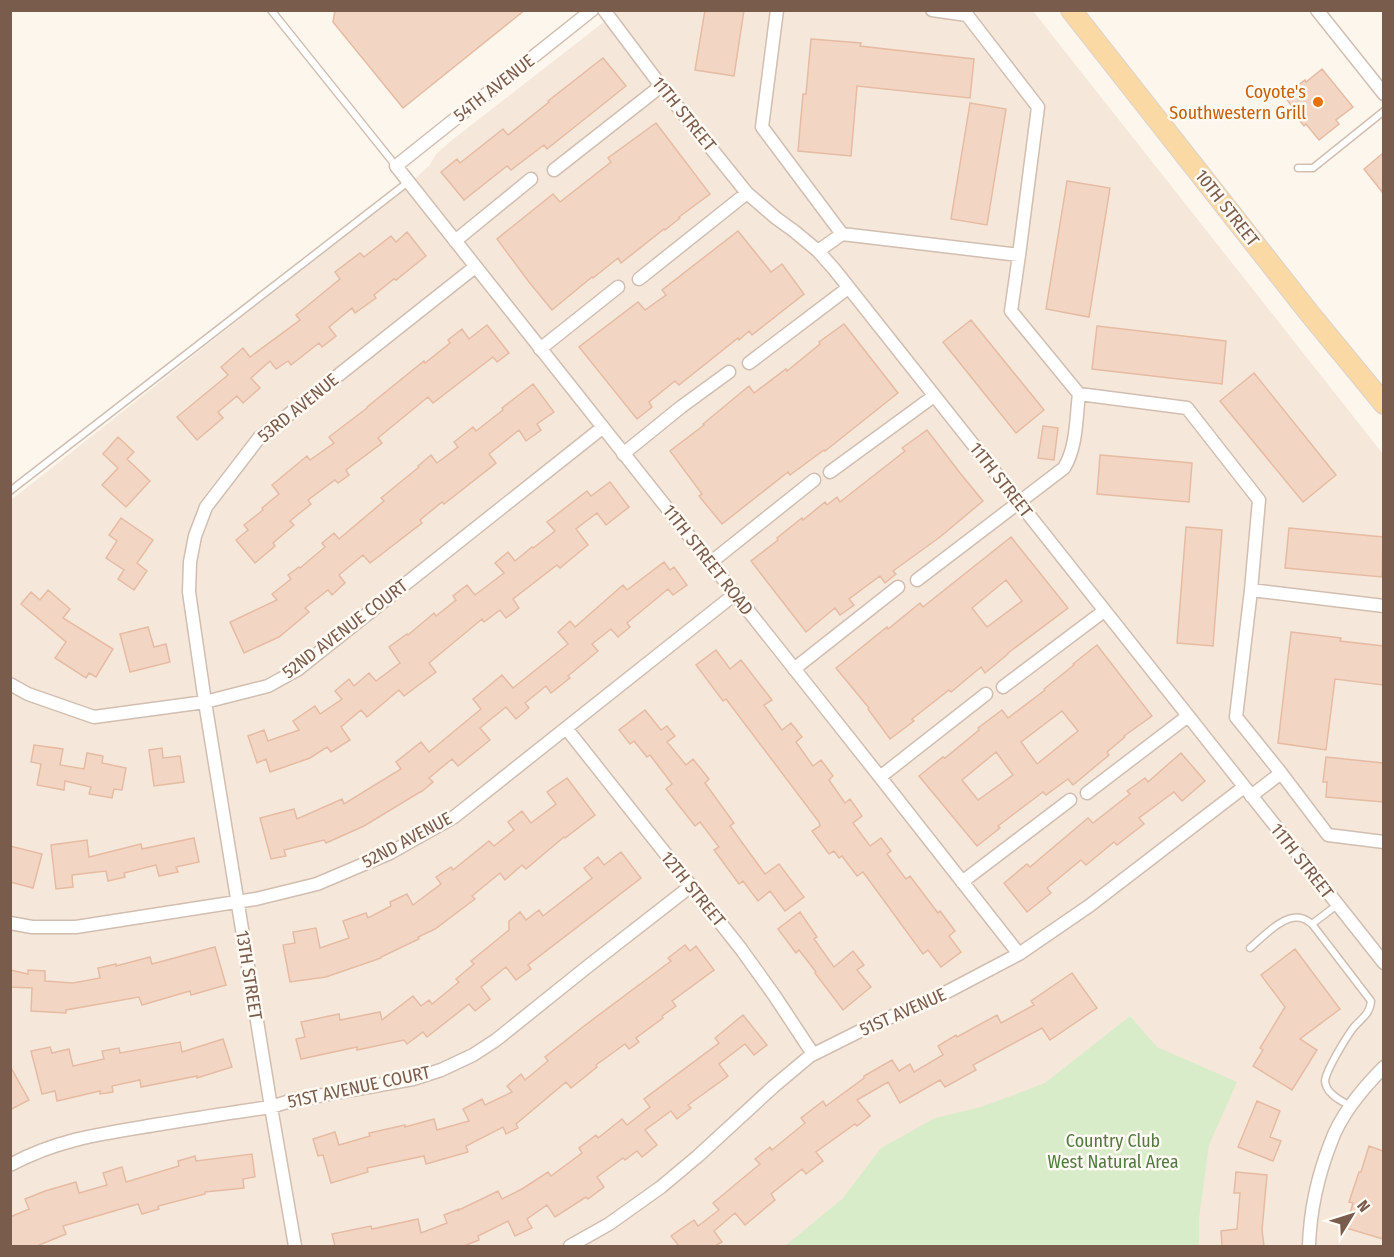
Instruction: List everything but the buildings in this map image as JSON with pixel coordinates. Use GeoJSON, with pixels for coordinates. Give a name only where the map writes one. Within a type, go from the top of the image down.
{"type":"FeatureCollection","features":[{"type":"Feature","properties":{"kind":"main road","name":"10TH STREET"},"geometry":{"type":"LineString","coordinates":[[1071,10],[1310,314],[1380,397]]}},
{"type":"Feature","properties":{"kind":"street","name":"54TH AVENUE"},"geometry":{"type":"LineString","coordinates":[[396,166],[592,10]]}},
{"type":"Feature","properties":{"kind":"street","name":"11TH STREET"},"geometry":{"type":"LineString","coordinates":[[604,10],[661,86],[747,193],[818,251],[849,288],[1383,963]]}},
{"type":"Feature","properties":{"kind":"street"},"geometry":{"type":"LineString","coordinates":[[777,10],[762,127],[842,234]]}},
{"type":"Feature","properties":{"kind":"street"},"geometry":{"type":"LineString","coordinates":[[933,10],[967,15],[1038,107],[1011,311],[1079,394],[1187,408],[1259,500],[1236,717],[1328,835],[1383,842]]}},
{"type":"Feature","properties":{"kind":"street"},"geometry":{"type":"LineString","coordinates":[[1317,10],[1383,93]]}},
{"type":"Feature","properties":{"kind":"street"},"geometry":{"type":"LineString","coordinates":[[554,170],[661,86]]}},
{"type":"Feature","properties":{"kind":"street","name":"11TH STREET ROAD"},"geometry":{"type":"LineString","coordinates":[[396,166],[1019,954]]}},
{"type":"Feature","properties":{"kind":"street"},"geometry":{"type":"LineString","coordinates":[[455,241],[531,179]]}},
{"type":"Feature","properties":{"kind":"street"},"geometry":{"type":"LineString","coordinates":[[639,279],[747,193]]}},
{"type":"Feature","properties":{"kind":"street"},"geometry":{"type":"LineString","coordinates":[[818,251],[842,234],[1019,255]]}},
{"type":"Feature","properties":{"kind":"street","name":"53RD AVENUE"},"geometry":{"type":"LineString","coordinates":[[205,702],[189,592],[190,562],[195,536],[206,507],[259,438],[475,267]]}},
{"type":"Feature","properties":{"kind":"street"},"geometry":{"type":"LineString","coordinates":[[540,350],[618,287]]}},
{"type":"Feature","properties":{"kind":"street"},"geometry":{"type":"LineString","coordinates":[[749,363],[849,288]]}},
{"type":"Feature","properties":{"kind":"street"},"geometry":{"type":"LineString","coordinates":[[623,454],[729,372]]}},
{"type":"Feature","properties":{"kind":"street"},"geometry":{"type":"LineString","coordinates":[[917,580],[1064,468],[1070,459],[1073,447],[1079,394]]}},
{"type":"Feature","properties":{"kind":"street"},"geometry":{"type":"LineString","coordinates":[[830,472],[934,396]]}},
{"type":"Feature","properties":{"kind":"street","name":"52ND AVENUE COURT"},"geometry":{"type":"LineString","coordinates":[[10,684],[28,694],[94,717],[205,702],[268,686],[297,670],[602,428]]}},
{"type":"Feature","properties":{"kind":"street"},"geometry":{"type":"LineString","coordinates":[[710,563],[814,480]]}},
{"type":"Feature","properties":{"kind":"street"},"geometry":{"type":"LineString","coordinates":[[794,669],[898,586]]}},
{"type":"Feature","properties":{"kind":"street"},"geometry":{"type":"LineString","coordinates":[[1251,590],[1383,606]]}},
{"type":"Feature","properties":{"kind":"street","name":"52ND AVENUE"},"geometry":{"type":"LineString","coordinates":[[10,923],[32,927],[76,927],[256,899],[318,884],[390,853],[454,817],[735,594]]}},
{"type":"Feature","properties":{"kind":"street"},"geometry":{"type":"LineString","coordinates":[[1003,687],[1104,610]]}},
{"type":"Feature","properties":{"kind":"street"},"geometry":{"type":"LineString","coordinates":[[880,777],[986,694]]}},
{"type":"Feature","properties":{"kind":"street","name":"13TH STREET"},"geometry":{"type":"LineString","coordinates":[[205,702],[295,1246]]}},
{"type":"Feature","properties":{"kind":"street"},"geometry":{"type":"LineString","coordinates":[[1087,793],[1188,716]]}},
{"type":"Feature","properties":{"kind":"street","name":"12TH STREET"},"geometry":{"type":"LineString","coordinates":[[566,728],[741,949],[813,1054]]}},
{"type":"Feature","properties":{"kind":"street","name":"51ST AVENUE"},"geometry":{"type":"LineString","coordinates":[[570,1246],[609,1224],[661,1187],[813,1054],[941,995],[1019,954],[1248,792],[1281,773]]}},
{"type":"Feature","properties":{"kind":"street"},"geometry":{"type":"LineString","coordinates":[[962,882],[1070,800]]}},
{"type":"Feature","properties":{"kind":"street","name":"51ST AVENUE COURT"},"geometry":{"type":"LineString","coordinates":[[10,1166],[30,1155],[64,1142],[100,1134],[271,1107],[290,1101],[413,1079],[441,1071],[496,1040],[691,886]]}},
{"type":"Feature","properties":{"kind":"street"},"geometry":{"type":"LineString","coordinates":[[1309,1246],[1310,1223],[1319,1179],[1331,1141],[1351,1107],[1383,1067]]}},
{"type":"Feature","properties":{"kind":"lane"},"geometry":{"type":"LineString","coordinates":[[271,10],[396,166]]}},
{"type":"Feature","properties":{"kind":"lane"},"geometry":{"type":"LineString","coordinates":[[1298,168],[1313,168],[1383,111]]}},
{"type":"Feature","properties":{"kind":"lane"},"geometry":{"type":"LineString","coordinates":[[10,491],[408,181]]}},
{"type":"Feature","properties":{"kind":"lane"},"geometry":{"type":"LineString","coordinates":[[1312,924],[1337,904]]}},
{"type":"Feature","properties":{"kind":"lane"},"geometry":{"type":"LineString","coordinates":[[1250,948],[1283,920],[1293,917],[1302,918],[1312,924],[1371,1001],[1371,1008],[1367,1015],[1349,1034],[1325,1081],[1331,1094],[1351,1107]]}},
{"type":"Feature","properties":{"kind":"shaded area"},"geometry":{"type":"Polygon","coordinates":[[[618,11],[1033,11],[1383,454],[1383,1246],[11,1246],[11,500],[400,192],[429,166],[436,154],[452,140],[618,11]]]}},
{"type":"Feature","properties":{"kind":"green space","name":"Country Club West Natural Area"},"geometry":{"type":"Polygon","coordinates":[[[1130,1016],[1157,1047],[1237,1082],[1209,1145],[1199,1219],[1199,1246],[785,1246],[843,1198],[881,1148],[935,1118],[981,1107],[1045,1083],[1130,1016]]]}},
{"type":"Feature","properties":{"kind":"place","name":"Coyote's Southwestern Grill"},"geometry":{"type":"Point","coordinates":[1318,102]}}]}
